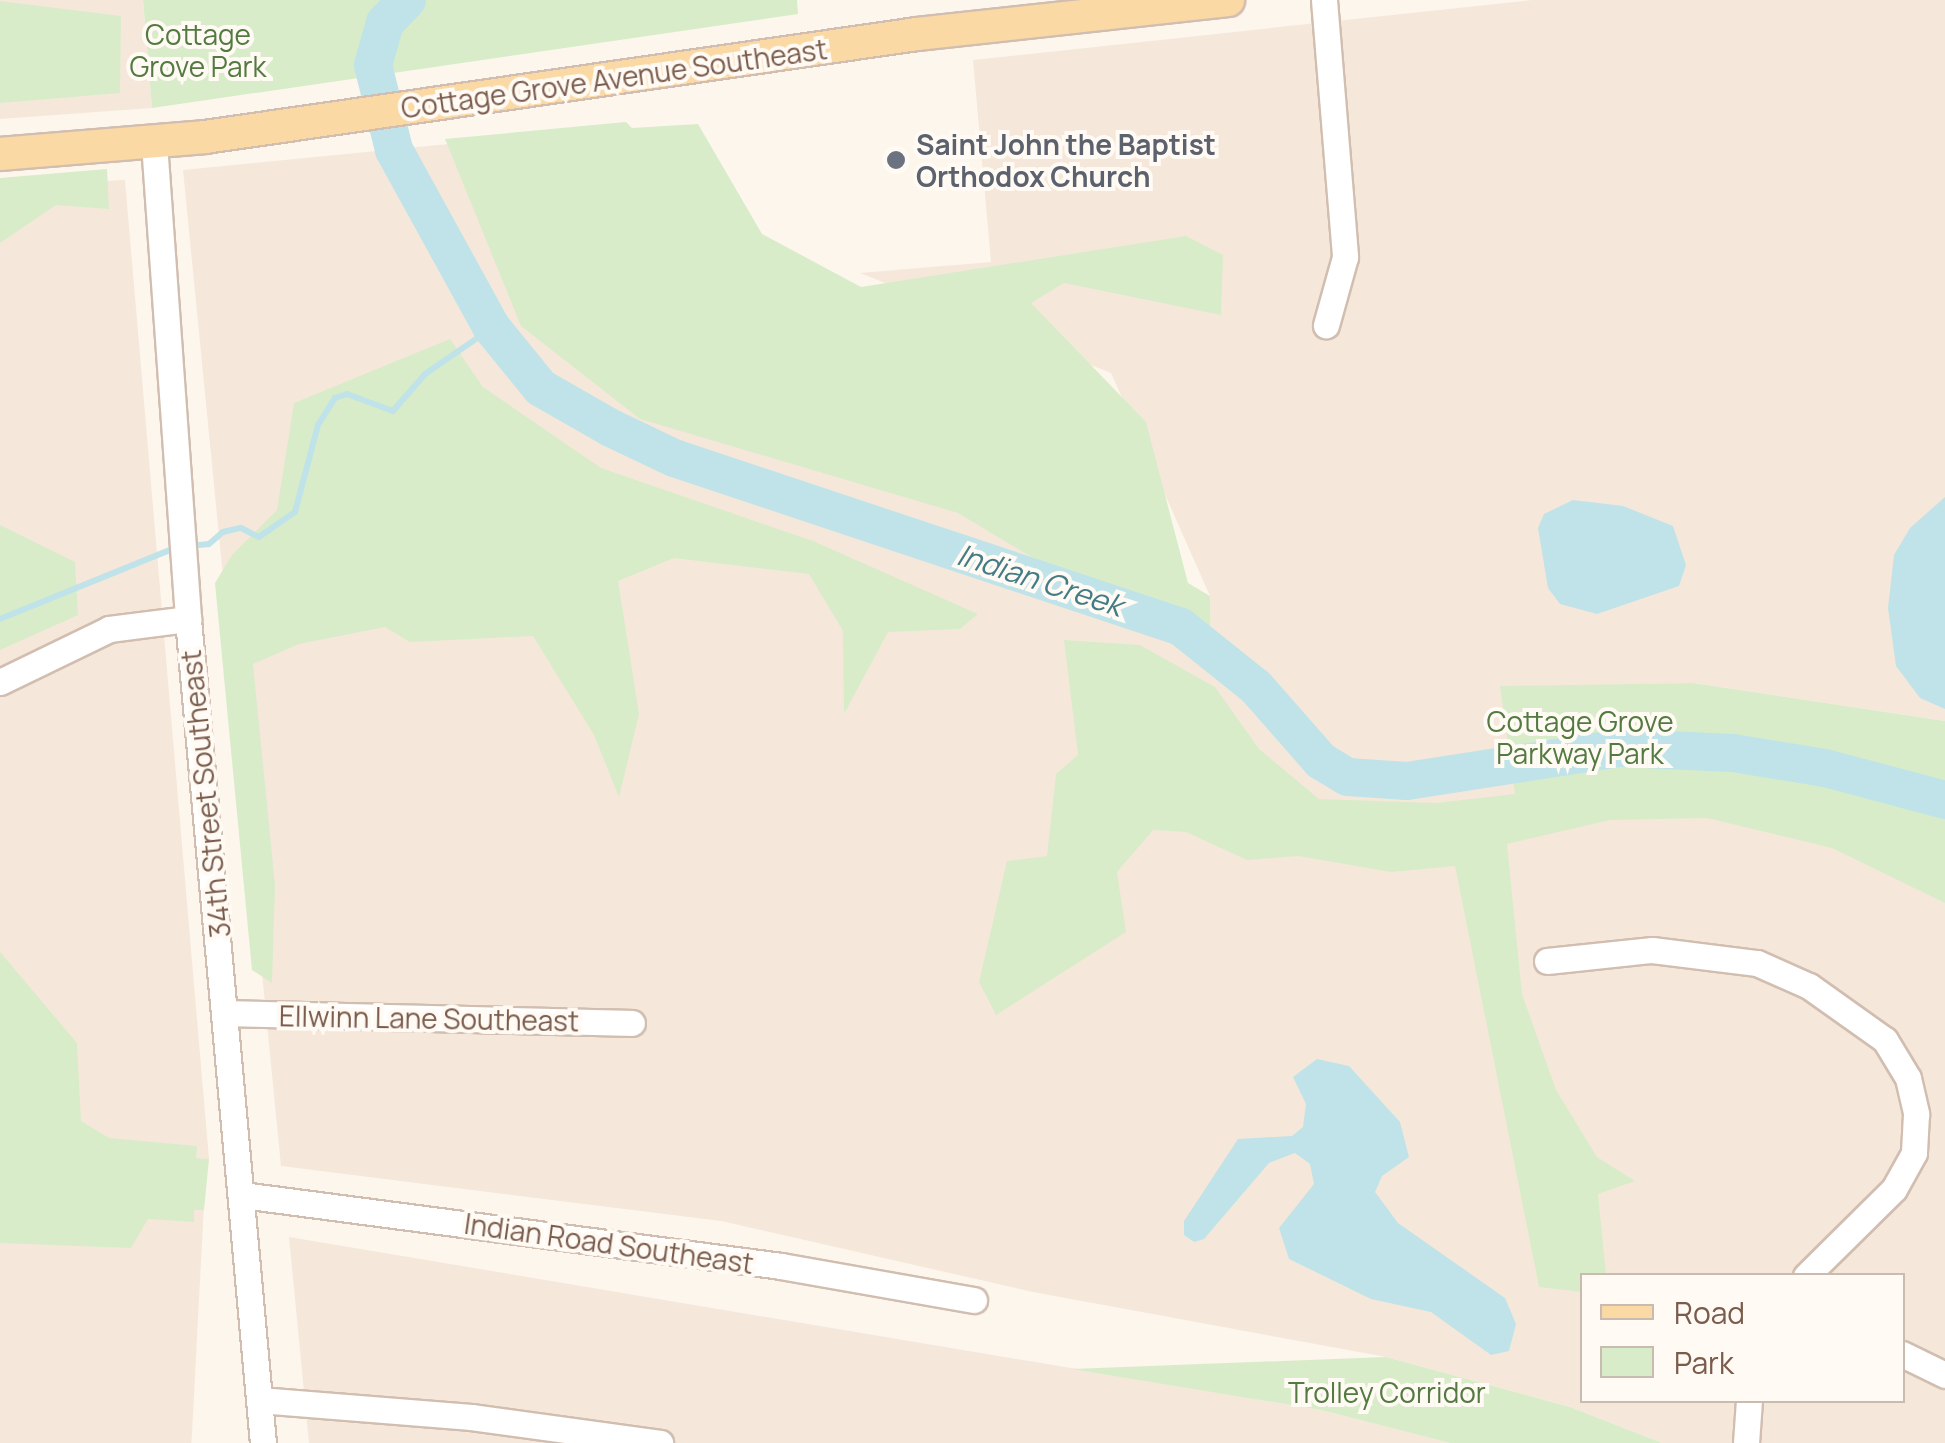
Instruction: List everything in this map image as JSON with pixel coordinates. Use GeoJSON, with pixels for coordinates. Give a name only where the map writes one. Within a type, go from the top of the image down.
{"type":"FeatureCollection","features":[{"type":"Feature","properties":{"kind":"main road","name":"Cottage Grove Avenue Southeast"},"geometry":{"type":"LineString","coordinates":[[0,154],[154,144],[917,34],[1228,0]]}},
{"type":"Feature","properties":{"kind":"street"},"geometry":{"type":"LineString","coordinates":[[1324,0],[1345,257],[1326,325]]}},
{"type":"Feature","properties":{"kind":"street","name":"34th Street Southeast"},"geometry":{"type":"LineString","coordinates":[[154,144],[188,619],[263,1443]]}},
{"type":"Feature","properties":{"kind":"street"},"geometry":{"type":"LineString","coordinates":[[0,682],[109,629],[188,619]]}},
{"type":"Feature","properties":{"kind":"street"},"geometry":{"type":"LineString","coordinates":[[1547,961],[1652,950],[1756,963],[1809,986],[1884,1040],[1908,1078],[1916,1114],[1914,1153],[1894,1189],[1809,1273]]}},
{"type":"Feature","properties":{"kind":"street","name":"Ellwinn Lane Southeast"},"geometry":{"type":"LineString","coordinates":[[226,1014],[632,1023]]}},
{"type":"Feature","properties":{"kind":"street","name":"Indian Road Southeast"},"geometry":{"type":"LineString","coordinates":[[242,1195],[781,1266],[974,1300]]}},
{"type":"Feature","properties":{"kind":"street"},"geometry":{"type":"LineString","coordinates":[[1905,1355],[1945,1375]]}},
{"type":"Feature","properties":{"kind":"street"},"geometry":{"type":"LineString","coordinates":[[259,1400],[471,1417],[660,1443]]}},
{"type":"Feature","properties":{"kind":"street"},"geometry":{"type":"LineString","coordinates":[[1746,1443],[1748,1403]]}},
{"type":"Feature","properties":{"kind":"shaded area"},"geometry":{"type":"Polygon","coordinates":[[[0,0],[143,0],[152,108],[0,119],[0,0]]]}},
{"type":"Feature","properties":{"kind":"shaded area"},"geometry":{"type":"Polygon","coordinates":[[[1532,0],[1945,0],[1945,721],[1693,683],[1500,687],[1662,784],[1844,804],[1945,840],[1945,1443],[1662,1443],[1570,1407],[1386,1357],[1033,1292],[721,1221],[281,1166],[183,170],[571,132],[1211,664],[1210,596],[1111,373],[860,273],[991,262],[973,60],[1532,0]]]}},
{"type":"Feature","properties":{"kind":"shaded area"},"geometry":{"type":"Polygon","coordinates":[[[125,180],[209,1159],[0,1148],[0,186],[125,180]]]}},
{"type":"Feature","properties":{"kind":"shaded area"},"geometry":{"type":"Polygon","coordinates":[[[0,1199],[204,1210],[191,1443],[0,1443],[0,1199]]]}},
{"type":"Feature","properties":{"kind":"shaded area"},"geometry":{"type":"Polygon","coordinates":[[[289,1237],[1321,1410],[1450,1443],[309,1443],[289,1237]]]}},
{"type":"Feature","properties":{"kind":"green space","name":"Cottage Grove Park"},"geometry":{"type":"Polygon","coordinates":[[[143,0],[797,0],[798,14],[152,108],[143,0]]]}},
{"type":"Feature","properties":{"kind":"green space"},"geometry":{"type":"Polygon","coordinates":[[[0,1],[121,16],[120,93],[0,103],[0,1]]]}},
{"type":"Feature","properties":{"kind":"green space"},"geometry":{"type":"Polygon","coordinates":[[[626,122],[632,128],[698,124],[762,234],[861,287],[1186,236],[1223,255],[1221,315],[1064,283],[1031,303],[1146,422],[1188,583],[1210,596],[1211,665],[958,513],[640,419],[521,326],[445,139],[626,122]]]}},
{"type":"Feature","properties":{"kind":"green space"},"geometry":{"type":"Polygon","coordinates":[[[107,169],[109,209],[56,205],[0,243],[0,178],[107,169]]]}},
{"type":"Feature","properties":{"kind":"green space"},"geometry":{"type":"Polygon","coordinates":[[[450,339],[483,387],[601,468],[813,541],[978,614],[960,629],[888,632],[844,714],[843,631],[809,574],[674,558],[618,581],[639,714],[619,797],[594,735],[533,636],[410,642],[385,627],[299,644],[253,664],[275,885],[272,983],[252,970],[215,583],[232,555],[277,510],[294,403],[450,339]]]}},
{"type":"Feature","properties":{"kind":"green space"},"geometry":{"type":"Polygon","coordinates":[[[0,525],[75,562],[78,615],[0,650],[0,525]]]}},
{"type":"Feature","properties":{"kind":"green space","name":"Cottage Grove Parkway Park"},"geometry":{"type":"Polygon","coordinates":[[[1064,640],[1140,645],[1215,687],[1259,749],[1319,799],[1436,803],[1515,794],[1500,686],[1693,683],[1945,721],[1945,903],[1832,848],[1707,818],[1610,820],[1507,844],[1522,994],[1556,1090],[1597,1157],[1635,1181],[1598,1194],[1606,1273],[1580,1273],[1580,1292],[1539,1287],[1455,866],[1391,872],[1298,856],[1247,860],[1186,832],[1153,830],[1117,872],[1126,932],[996,1015],[979,982],[1007,861],[1047,856],[1056,774],[1078,755],[1064,640]]]}},
{"type":"Feature","properties":{"kind":"green space"},"geometry":{"type":"Polygon","coordinates":[[[0,952],[77,1043],[81,1121],[109,1138],[197,1146],[196,1158],[209,1159],[204,1210],[194,1210],[194,1222],[148,1219],[131,1248],[0,1243],[0,952]]]}},
{"type":"Feature","properties":{"kind":"green space","name":"Trolley Corridor"},"geometry":{"type":"Polygon","coordinates":[[[1386,1357],[1570,1407],[1662,1443],[1450,1443],[1321,1410],[1072,1369],[1386,1357]]]}},
{"type":"Feature","properties":{"kind":"water"},"geometry":{"type":"Polygon","coordinates":[[[1945,497],[1945,709],[1920,698],[1896,666],[1888,608],[1894,555],[1910,528],[1945,497]]]}},
{"type":"Feature","properties":{"kind":"water"},"geometry":{"type":"Polygon","coordinates":[[[1573,500],[1623,506],[1673,526],[1686,565],[1679,586],[1597,614],[1560,604],[1548,588],[1538,528],[1544,514],[1573,500]]]}},
{"type":"Feature","properties":{"kind":"water"},"geometry":{"type":"Polygon","coordinates":[[[1317,1059],[1349,1066],[1400,1122],[1409,1157],[1382,1176],[1375,1192],[1398,1223],[1505,1298],[1516,1324],[1509,1351],[1491,1355],[1431,1312],[1371,1299],[1289,1259],[1279,1228],[1314,1184],[1310,1164],[1295,1153],[1269,1163],[1204,1239],[1194,1242],[1184,1235],[1184,1221],[1238,1139],[1292,1136],[1303,1127],[1306,1104],[1293,1077],[1317,1059]]]}},
{"type":"Feature","properties":{"kind":"waterway","name":"Indian Creek"},"geometry":{"type":"LineString","coordinates":[[407,0],[385,23],[373,65],[394,150],[492,328],[541,388],[611,428],[674,458],[1181,627],[1256,687],[1321,761],[1348,777],[1407,781],[1621,748],[1733,753],[1825,768],[1945,800]]}},
{"type":"Feature","properties":{"kind":"waterway"},"geometry":{"type":"LineString","coordinates":[[189,546],[209,544],[223,532],[241,528],[259,537],[295,512],[318,425],[335,398],[347,394],[393,411],[425,374],[492,328]]}},
{"type":"Feature","properties":{"kind":"waterway"},"geometry":{"type":"LineString","coordinates":[[0,619],[177,547]]}},
{"type":"Feature","properties":{"kind":"place","name":"Saint John the Baptist Orthodox Church"},"geometry":{"type":"Point","coordinates":[896,160]}}]}
